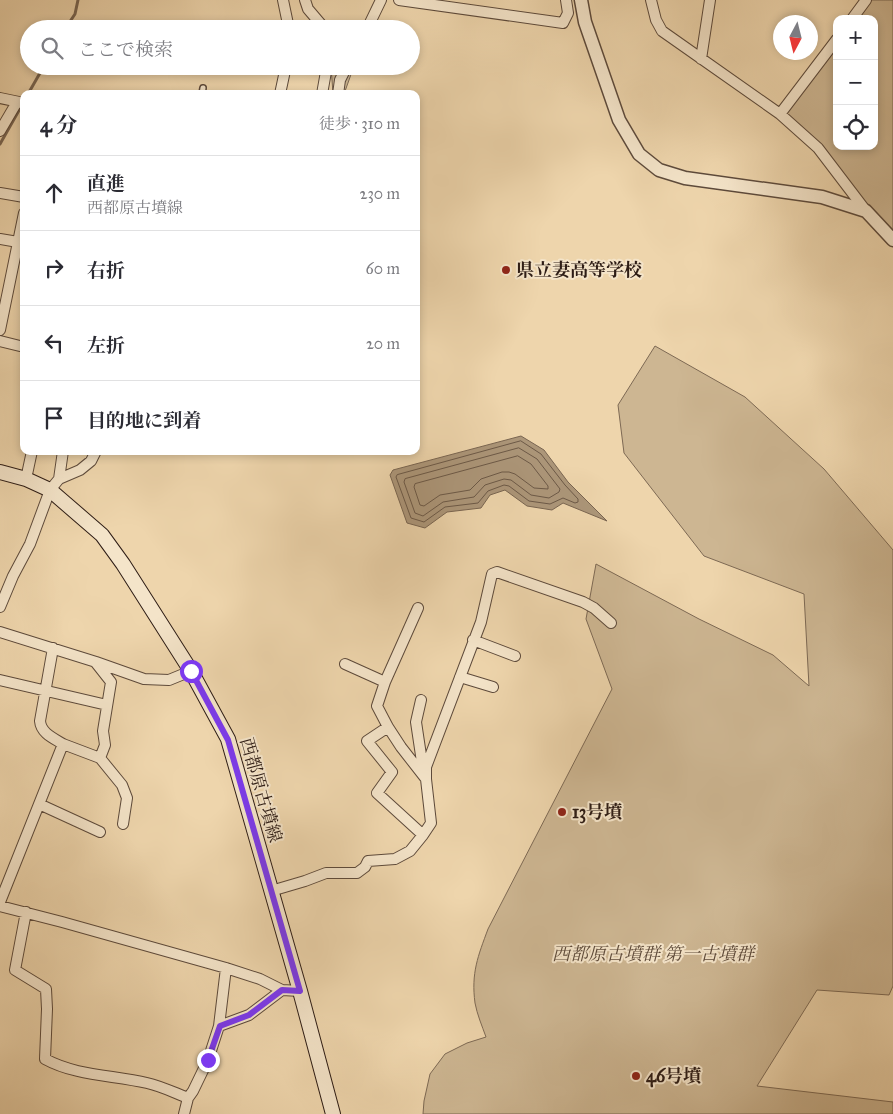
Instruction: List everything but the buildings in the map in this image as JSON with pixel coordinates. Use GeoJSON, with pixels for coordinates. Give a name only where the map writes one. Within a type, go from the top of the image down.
{"type":"FeatureCollection","features":[{"type":"Feature","properties":{"kind":"main road","name":"西都原古墳線"},"geometry":{"type":"LineString","coordinates":[[0,472],[26,478],[50,490],[102,535],[123,564],[191,671],[228,740],[300,991],[332,1114]]}},
{"type":"Feature","properties":{"kind":"street"},"geometry":{"type":"LineString","coordinates":[[283,0],[287,20]]}},
{"type":"Feature","properties":{"kind":"street"},"geometry":{"type":"LineString","coordinates":[[305,0],[308,9],[317,20]]}},
{"type":"Feature","properties":{"kind":"street"},"geometry":{"type":"LineString","coordinates":[[371,20],[381,0]]}},
{"type":"Feature","properties":{"kind":"street"},"geometry":{"type":"LineString","coordinates":[[399,0],[562,23],[568,13],[566,0]]}},
{"type":"Feature","properties":{"kind":"street"},"geometry":{"type":"LineString","coordinates":[[581,0],[585,22],[619,120],[639,154],[659,170],[685,178],[822,197],[866,211]]}},
{"type":"Feature","properties":{"kind":"street"},"geometry":{"type":"LineString","coordinates":[[651,0],[656,20],[662,31],[780,114],[818,148],[866,211],[893,240]]}},
{"type":"Feature","properties":{"kind":"street"},"geometry":{"type":"LineString","coordinates":[[701,59],[710,0]]}},
{"type":"Feature","properties":{"kind":"street"},"geometry":{"type":"LineString","coordinates":[[855,15],[866,0]]}},
{"type":"Feature","properties":{"kind":"street"},"geometry":{"type":"LineString","coordinates":[[780,114],[833,44]]}},
{"type":"Feature","properties":{"kind":"street"},"geometry":{"type":"LineString","coordinates":[[281,90],[284,75]]}},
{"type":"Feature","properties":{"kind":"street"},"geometry":{"type":"LineString","coordinates":[[323,90],[325,75]]}},
{"type":"Feature","properties":{"kind":"street"},"geometry":{"type":"LineString","coordinates":[[339,90],[342,75]]}},
{"type":"Feature","properties":{"kind":"street"},"geometry":{"type":"LineString","coordinates":[[0,98],[20,103],[0,131]]}},
{"type":"Feature","properties":{"kind":"street"},"geometry":{"type":"LineString","coordinates":[[0,193],[20,196]]}},
{"type":"Feature","properties":{"kind":"street"},"geometry":{"type":"LineString","coordinates":[[0,330],[20,232]]}},
{"type":"Feature","properties":{"kind":"street"},"geometry":{"type":"LineString","coordinates":[[0,239],[18,242]]}},
{"type":"Feature","properties":{"kind":"street"},"geometry":{"type":"LineString","coordinates":[[0,341],[20,345]]}},
{"type":"Feature","properties":{"kind":"street"},"geometry":{"type":"LineString","coordinates":[[26,478],[31,455]]}},
{"type":"Feature","properties":{"kind":"street"},"geometry":{"type":"LineString","coordinates":[[60,479],[63,455]]}},
{"type":"Feature","properties":{"kind":"street"},"geometry":{"type":"LineString","coordinates":[[0,607],[12,576],[30,544],[50,490],[60,479],[80,470],[91,461],[94,455]]}},
{"type":"Feature","properties":{"kind":"street"},"geometry":{"type":"LineString","coordinates":[[271,891],[326,873],[357,874],[365,867],[368,861],[395,859],[410,851],[423,835],[431,823],[426,767],[481,622],[492,574],[497,572],[583,602],[594,608],[611,622]]}},
{"type":"Feature","properties":{"kind":"street"},"geometry":{"type":"LineString","coordinates":[[418,608],[385,682],[378,706],[388,727],[401,747],[426,779]]}},
{"type":"Feature","properties":{"kind":"street"},"geometry":{"type":"LineString","coordinates":[[0,632],[144,679],[169,680],[191,671]]}},
{"type":"Feature","properties":{"kind":"street"},"geometry":{"type":"LineString","coordinates":[[473,640],[515,656]]}},
{"type":"Feature","properties":{"kind":"street"},"geometry":{"type":"LineString","coordinates":[[53,648],[40,721],[41,728],[49,736],[63,744],[100,758],[122,785],[127,798],[123,824]]}},
{"type":"Feature","properties":{"kind":"street"},"geometry":{"type":"LineString","coordinates":[[96,662],[111,682],[104,731],[105,745],[100,758]]}},
{"type":"Feature","properties":{"kind":"street"},"geometry":{"type":"LineString","coordinates":[[345,664],[385,682]]}},
{"type":"Feature","properties":{"kind":"street"},"geometry":{"type":"LineString","coordinates":[[460,677],[494,687]]}},
{"type":"Feature","properties":{"kind":"street"},"geometry":{"type":"LineString","coordinates":[[0,680],[108,704]]}},
{"type":"Feature","properties":{"kind":"street"},"geometry":{"type":"LineString","coordinates":[[421,700],[416,722],[422,762],[426,767]]}},
{"type":"Feature","properties":{"kind":"street"},"geometry":{"type":"LineString","coordinates":[[388,727],[367,741],[392,772],[377,793],[423,835]]}},
{"type":"Feature","properties":{"kind":"street"},"geometry":{"type":"LineString","coordinates":[[0,902],[63,744]]}},
{"type":"Feature","properties":{"kind":"street"},"geometry":{"type":"LineString","coordinates":[[39,804],[100,832]]}},
{"type":"Feature","properties":{"kind":"street"},"geometry":{"type":"LineString","coordinates":[[0,906],[226,968],[260,979],[282,990],[300,991]]}},
{"type":"Feature","properties":{"kind":"street"},"geometry":{"type":"LineString","coordinates":[[26,912],[16,970],[46,989],[45,1059],[56,1065],[104,1076],[148,1083],[188,1098]]}},
{"type":"Feature","properties":{"kind":"street"},"geometry":{"type":"LineString","coordinates":[[184,1114],[188,1098],[194,1091],[208,1060],[220,1026],[226,968]]}},
{"type":"Feature","properties":{"kind":"street"},"geometry":{"type":"LineString","coordinates":[[220,1026],[249,1015],[282,990]]}},
{"type":"Feature","properties":{"kind":"green space"},"geometry":{"type":"Polygon","coordinates":[[[866,0],[893,0],[893,240],[818,148],[780,114],[833,44],[833,150],[878,150],[878,15],[855,15],[866,0]]]}},
{"type":"Feature","properties":{"kind":"green space"},"geometry":{"type":"Polygon","coordinates":[[[332,75],[351,75],[345,90],[333,90],[332,75]]]}},
{"type":"Feature","properties":{"kind":"green space","name":"西都原古墳群 第一古墳群"},"geometry":{"type":"Polygon","coordinates":[[[655,346],[745,397],[824,469],[893,550],[893,986],[889,995],[817,990],[757,1086],[893,1102],[893,1114],[423,1114],[430,1074],[445,1054],[467,1043],[486,1037],[477,1011],[474,992],[476,965],[484,939],[612,689],[586,619],[596,564],[699,619],[773,655],[809,686],[804,594],[704,556],[624,453],[618,405],[655,346]]]}},
{"type":"Feature","properties":{"kind":"water"},"geometry":{"type":"Polygon","coordinates":[[[521,436],[544,450],[568,482],[607,521],[563,503],[552,510],[527,506],[505,490],[490,495],[481,508],[447,512],[425,528],[407,523],[390,475],[393,470],[521,436]]]}},
{"type":"Feature","properties":{"kind":"waterway"},"geometry":{"type":"LineString","coordinates":[[71,20],[75,14],[78,0]]}},
{"type":"Feature","properties":{"kind":"waterway"},"geometry":{"type":"LineString","coordinates":[[30,90],[39,75]]}},
{"type":"Feature","properties":{"kind":"waterway"},"geometry":{"type":"LineString","coordinates":[[0,144],[20,109]]}},
{"type":"Feature","properties":{"kind":"place","name":"県立妻高等学校"},"geometry":{"type":"Point","coordinates":[506,270]}},
{"type":"Feature","properties":{"kind":"place","name":"13号墳"},"geometry":{"type":"Point","coordinates":[562,812]}},
{"type":"Feature","properties":{"kind":"place","name":"46号墳"},"geometry":{"type":"Point","coordinates":[636,1076]}},
{"type":"Feature","properties":{"kind":"route"},"geometry":{"type":"LineString","coordinates":[[191,671],[228,740],[300,991],[282,990],[249,1015],[220,1026],[208,1060]]}}]}
